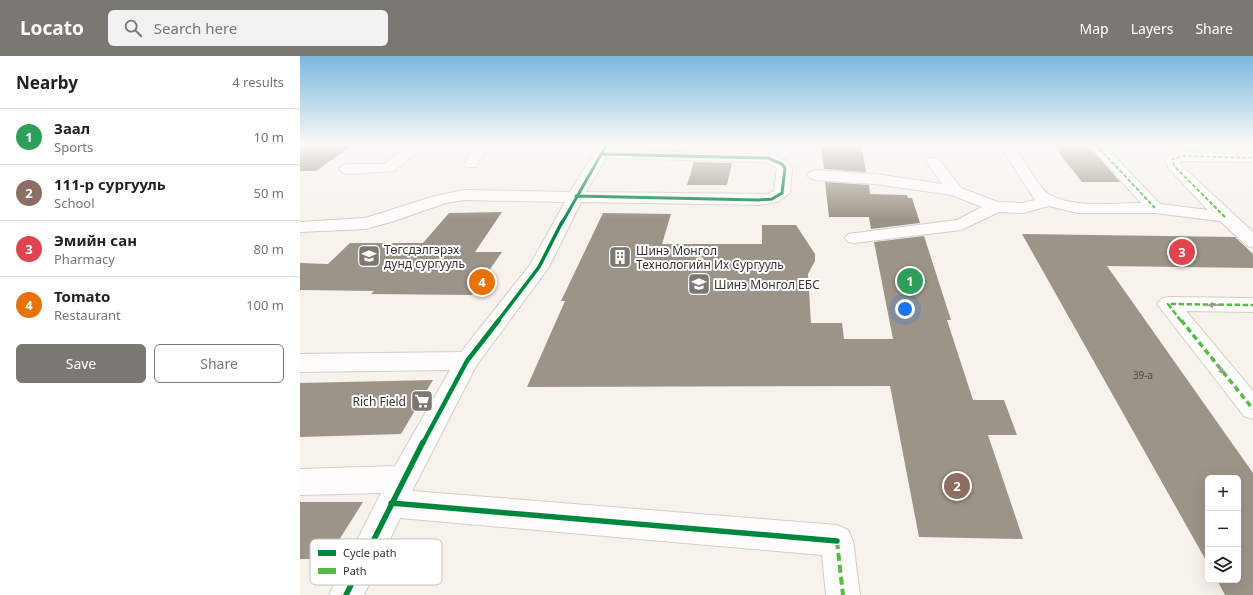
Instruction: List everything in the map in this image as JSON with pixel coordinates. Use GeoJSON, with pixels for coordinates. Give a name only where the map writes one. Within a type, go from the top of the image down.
{"type":"FeatureCollection","features":[{"type":"Feature","properties":{"kind":"street"},"geometry":{"type":"LineString","coordinates":[[373,539],[397,491],[467,362],[539,267],[576,196],[592,169]]}},
{"type":"Feature","properties":{"kind":"street"},"geometry":{"type":"LineString","coordinates":[[300,227],[371,223],[404,213],[446,197],[464,195],[759,200],[772,198],[782,193],[785,169]]}},
{"type":"Feature","properties":{"kind":"street"},"geometry":{"type":"LineString","coordinates":[[939,169],[955,190]]}},
{"type":"Feature","properties":{"kind":"street"},"geometry":{"type":"LineString","coordinates":[[1022,169],[1040,196],[1048,201],[1078,208],[1155,208],[1225,217]]}},
{"type":"Feature","properties":{"kind":"street"},"geometry":{"type":"LineString","coordinates":[[1119,169],[1155,208]]}},
{"type":"Feature","properties":{"kind":"street"},"geometry":{"type":"LineString","coordinates":[[1177,169],[1225,217],[1253,242]]}},
{"type":"Feature","properties":{"kind":"street"},"geometry":{"type":"LineString","coordinates":[[815,175],[875,179],[955,190],[996,207],[1023,208],[1048,201]]}},
{"type":"Feature","properties":{"kind":"street"},"geometry":{"type":"LineString","coordinates":[[854,238],[960,225],[996,207]]}},
{"type":"Feature","properties":{"kind":"street"},"geometry":{"type":"LineString","coordinates":[[1253,305],[1168,304],[1253,409]]}},
{"type":"Feature","properties":{"kind":"street"},"geometry":{"type":"LineString","coordinates":[[300,363],[467,362]]}},
{"type":"Feature","properties":{"kind":"street"},"geometry":{"type":"LineString","coordinates":[[300,482],[397,491],[837,541],[843,595]]}},
{"type":"Feature","properties":{"kind":"street"},"geometry":{"type":"LineString","coordinates":[[346,595],[351,585]]}},
{"type":"Feature","properties":{"kind":"building"},"geometry":{"type":"Polygon","coordinates":[[[300,169],[319,169],[316,171],[300,171],[300,169]]]}},
{"type":"Feature","properties":{"kind":"building"},"geometry":{"type":"Polygon","coordinates":[[[692,169],[731,169],[727,185],[687,185],[692,169]]]}},
{"type":"Feature","properties":{"kind":"building"},"geometry":{"type":"Polygon","coordinates":[[[826,169],[865,169],[866,172],[826,169]]]}},
{"type":"Feature","properties":{"kind":"building"},"geometry":{"type":"Polygon","coordinates":[[[1072,169],[1109,169],[1120,182],[1082,182],[1072,169]]]}},
{"type":"Feature","properties":{"kind":"building"},"geometry":{"type":"Polygon","coordinates":[[[825,182],[869,185],[870,194],[907,195],[908,198],[912,198],[920,223],[871,229],[869,217],[829,217],[825,182]]]}},
{"type":"Feature","properties":{"kind":"building"},"geometry":{"type":"Polygon","coordinates":[[[502,212],[475,252],[502,252],[472,295],[371,294],[374,291],[300,290],[300,263],[328,264],[350,243],[423,243],[449,213],[502,212]]]}},
{"type":"Feature","properties":{"kind":"building"},"geometry":{"type":"Polygon","coordinates":[[[603,213],[671,214],[662,244],[762,244],[762,225],[796,225],[815,254],[815,261],[808,274],[811,323],[842,323],[844,339],[893,339],[874,242],[924,236],[951,320],[947,320],[973,400],[1004,400],[1017,435],[988,435],[1023,539],[919,537],[890,386],[527,387],[565,301],[561,301],[603,213]]]}},
{"type":"Feature","properties":{"kind":"building"},"geometry":{"type":"Polygon","coordinates":[[[1022,234],[1235,237],[1253,254],[1253,268],[1107,266],[1253,473],[1253,595],[1225,595],[1219,583],[1241,583],[1241,475],[1205,475],[1205,559],[1022,234]]]}},
{"type":"Feature","properties":{"kind":"building"},"geometry":{"type":"Polygon","coordinates":[[[433,380],[401,434],[300,437],[300,383],[433,380]]]}},
{"type":"Feature","properties":{"kind":"building"},"geometry":{"type":"Polygon","coordinates":[[[300,502],[363,502],[340,539],[310,539],[310,559],[300,559],[300,502]]]}},
{"type":"Feature","properties":{"kind":"marked path"},"geometry":{"type":"LineString","coordinates":[[1119,169],[1155,208]]}},
{"type":"Feature","properties":{"kind":"marked path"},"geometry":{"type":"LineString","coordinates":[[1177,169],[1225,217]]}},
{"type":"Feature","properties":{"kind":"marked path"},"geometry":{"type":"LineString","coordinates":[[1253,305],[1168,304],[1253,409]]}},
{"type":"Feature","properties":{"kind":"marked path"},"geometry":{"type":"LineString","coordinates":[[837,541],[843,595]]}},
{"type":"Feature","properties":{"kind":"cycle path"},"geometry":{"type":"LineString","coordinates":[[374,539],[403,479],[467,361],[539,267],[576,196],[592,169]]}},
{"type":"Feature","properties":{"kind":"cycle path"},"geometry":{"type":"LineString","coordinates":[[576,196],[772,199],[782,193],[785,169]]}},
{"type":"Feature","properties":{"kind":"cycle path"},"geometry":{"type":"LineString","coordinates":[[391,503],[837,541]]}},
{"type":"Feature","properties":{"kind":"cycle path"},"geometry":{"type":"LineString","coordinates":[[346,595],[351,585]]}},
{"type":"Feature","properties":{"kind":"place","name":"Эмийн сан"},"geometry":{"type":"Point","coordinates":[1182,252]}},
{"type":"Feature","properties":{"kind":"place","name":"Төгсдэлгэрэх дунд сургууль"},"geometry":{"type":"Point","coordinates":[369,256]}},
{"type":"Feature","properties":{"kind":"place","name":"Шинэ Монгол Технологийн Их Сургууль"},"geometry":{"type":"Point","coordinates":[620,257]}},
{"type":"Feature","properties":{"kind":"place","name":"Заал"},"geometry":{"type":"Point","coordinates":[910,281]}},
{"type":"Feature","properties":{"kind":"place","name":"Tomato"},"geometry":{"type":"Point","coordinates":[482,282]}},
{"type":"Feature","properties":{"kind":"place","name":"Шинэ Монгол ЕБС"},"geometry":{"type":"Point","coordinates":[699,284]}},
{"type":"Feature","properties":{"kind":"place","name":"Rich Field"},"geometry":{"type":"Point","coordinates":[422,401]}},
{"type":"Feature","properties":{"kind":"place","name":"111-р сургууль"},"geometry":{"type":"Point","coordinates":[957,486]}}]}
